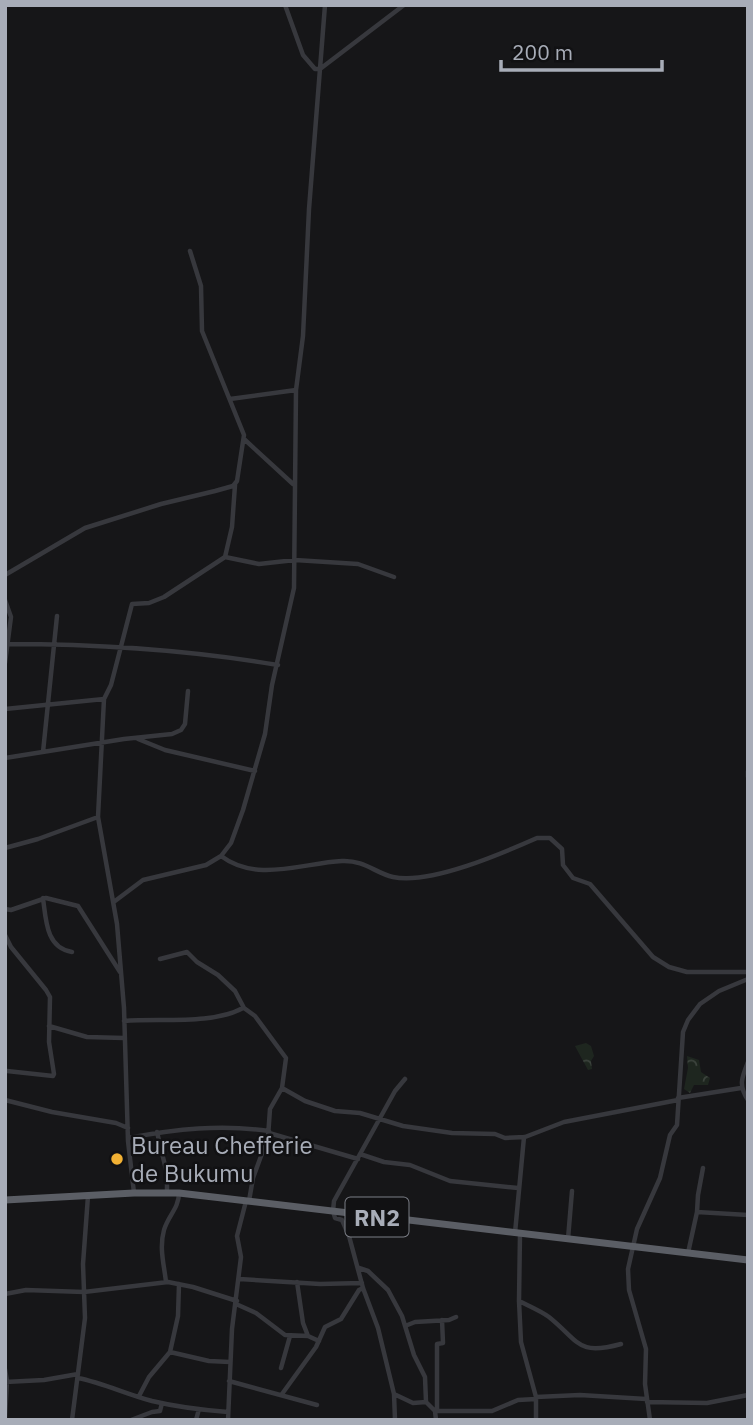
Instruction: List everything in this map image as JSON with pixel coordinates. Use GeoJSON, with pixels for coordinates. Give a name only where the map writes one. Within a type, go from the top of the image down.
{"type":"FeatureCollection","features":[{"type":"Feature","properties":{"kind":"highway","name":"RN2"},"geometry":{"type":"LineString","coordinates":[[5,1200],[179,1193],[748,1260]]}},
{"type":"Feature","properties":{"kind":"street"},"geometry":{"type":"LineString","coordinates":[[285,5],[303,55],[311,67],[320,69],[404,5]]}},
{"type":"Feature","properties":{"kind":"street"},"geometry":{"type":"LineString","coordinates":[[115,901],[143,880],[206,865],[221,856],[231,843],[265,734],[272,685],[294,588],[296,390],[303,336],[309,209],[325,5]]}},
{"type":"Feature","properties":{"kind":"street"},"geometry":{"type":"LineString","coordinates":[[190,251],[201,286],[202,331],[244,439],[294,484]]}},
{"type":"Feature","properties":{"kind":"street"},"geometry":{"type":"LineString","coordinates":[[230,399],[296,390]]}},
{"type":"Feature","properties":{"kind":"street"},"geometry":{"type":"LineString","coordinates":[[134,1193],[128,1138],[124,1021],[115,901],[98,817],[104,699],[111,685],[132,604],[149,603],[164,597],[225,557],[232,527],[244,439]]}},
{"type":"Feature","properties":{"kind":"street"},"geometry":{"type":"LineString","coordinates":[[5,575],[85,528],[236,484]]}},
{"type":"Feature","properties":{"kind":"street"},"geometry":{"type":"LineString","coordinates":[[225,557],[259,564],[295,559],[362,565],[394,577]]}},
{"type":"Feature","properties":{"kind":"street"},"geometry":{"type":"LineString","coordinates":[[5,600],[11,617],[5,663]]}},
{"type":"Feature","properties":{"kind":"street"},"geometry":{"type":"LineString","coordinates":[[43,752],[57,616]]}},
{"type":"Feature","properties":{"kind":"street"},"geometry":{"type":"LineString","coordinates":[[8,644],[177,651],[278,665]]}},
{"type":"Feature","properties":{"kind":"street"},"geometry":{"type":"LineString","coordinates":[[5,758],[172,734],[181,730],[188,716],[188,691]]}},
{"type":"Feature","properties":{"kind":"street"},"geometry":{"type":"LineString","coordinates":[[5,709],[104,699]]}},
{"type":"Feature","properties":{"kind":"street"},"geometry":{"type":"LineString","coordinates":[[134,738],[165,750],[255,771]]}},
{"type":"Feature","properties":{"kind":"street"},"geometry":{"type":"LineString","coordinates":[[748,771],[748,777]]}},
{"type":"Feature","properties":{"kind":"street"},"geometry":{"type":"LineString","coordinates":[[5,848],[98,817]]}},
{"type":"Feature","properties":{"kind":"street"},"geometry":{"type":"LineString","coordinates":[[221,856],[239,865],[261,870],[290,870],[344,861],[370,865],[393,877],[413,876],[451,872],[537,838],[550,838],[562,849],[564,865],[573,878],[590,884],[653,957],[669,967],[687,972],[748,972]]}},
{"type":"Feature","properties":{"kind":"street"},"geometry":{"type":"LineString","coordinates":[[5,909],[11,911],[43,898],[78,906],[121,972]]}},
{"type":"Feature","properties":{"kind":"street"},"geometry":{"type":"LineString","coordinates":[[43,898],[53,942],[67,952],[72,952]]}},
{"type":"Feature","properties":{"kind":"street"},"geometry":{"type":"LineString","coordinates":[[5,935],[11,947],[50,997],[48,1026],[53,1076],[7,1071]]}},
{"type":"Feature","properties":{"kind":"street"},"geometry":{"type":"LineString","coordinates":[[160,959],[187,952],[218,975],[235,991],[244,1008],[255,1016],[286,1058],[282,1088],[270,1109],[269,1132],[237,1236],[241,1257],[232,1329],[228,1420]]}},
{"type":"Feature","properties":{"kind":"street"},"geometry":{"type":"LineString","coordinates":[[650,1420],[646,1349],[628,1281],[629,1258],[637,1229],[660,1178],[670,1135],[677,1125],[682,1032],[700,1004],[719,991],[748,979]]}},
{"type":"Feature","properties":{"kind":"street"},"geometry":{"type":"LineString","coordinates":[[124,1021],[207,1018],[234,1013],[244,1008]]}},
{"type":"Feature","properties":{"kind":"street"},"geometry":{"type":"LineString","coordinates":[[48,1026],[87,1037],[124,1038]]}},
{"type":"Feature","properties":{"kind":"street"},"geometry":{"type":"LineString","coordinates":[[748,1062],[740,1083],[748,1100]]}},
{"type":"Feature","properties":{"kind":"street"},"geometry":{"type":"LineString","coordinates":[[395,1420],[394,1394],[378,1328],[362,1286],[349,1236],[342,1220],[335,1218],[333,1211],[334,1201],[395,1091],[405,1079]]}},
{"type":"Feature","properties":{"kind":"street"},"geometry":{"type":"LineString","coordinates":[[282,1088],[305,1101],[335,1111],[380,1118],[402,1126],[452,1133],[486,1133],[505,1138],[524,1137],[564,1122],[741,1088]]}},
{"type":"Feature","properties":{"kind":"street"},"geometry":{"type":"LineString","coordinates":[[5,1100],[52,1112],[116,1123],[128,1128]]}},
{"type":"Feature","properties":{"kind":"street"},"geometry":{"type":"LineString","coordinates":[[128,1138],[204,1126],[238,1129],[245,1126],[384,1162],[410,1165],[450,1181],[518,1188]]}},
{"type":"Feature","properties":{"kind":"street"},"geometry":{"type":"LineString","coordinates":[[157,1132],[167,1174],[167,1193]]}},
{"type":"Feature","properties":{"kind":"street"},"geometry":{"type":"LineString","coordinates":[[524,1137],[518,1188],[519,1301],[521,1342],[536,1398],[536,1420]]}},
{"type":"Feature","properties":{"kind":"street"},"geometry":{"type":"LineString","coordinates":[[688,1254],[703,1168]]}},
{"type":"Feature","properties":{"kind":"street"},"geometry":{"type":"LineString","coordinates":[[568,1240],[572,1191]]}},
{"type":"Feature","properties":{"kind":"street"},"geometry":{"type":"LineString","coordinates":[[166,1282],[161,1246],[168,1220],[179,1203],[179,1193]]}},
{"type":"Feature","properties":{"kind":"street"},"geometry":{"type":"LineString","coordinates":[[72,1420],[85,1318],[83,1264],[88,1195]]}},
{"type":"Feature","properties":{"kind":"street"},"geometry":{"type":"LineString","coordinates":[[697,1212],[748,1215]]}},
{"type":"Feature","properties":{"kind":"street"},"geometry":{"type":"LineString","coordinates":[[358,1268],[368,1271],[388,1290],[425,1377],[426,1402],[436,1411],[492,1411],[517,1400],[580,1395],[708,1403],[748,1395]]}},
{"type":"Feature","properties":{"kind":"street"},"geometry":{"type":"LineString","coordinates":[[239,1279],[362,1286]]}},
{"type":"Feature","properties":{"kind":"street"},"geometry":{"type":"LineString","coordinates":[[5,1294],[26,1290],[84,1292],[166,1282],[237,1303],[256,1313],[285,1335],[308,1336],[319,1340]]}},
{"type":"Feature","properties":{"kind":"street"},"geometry":{"type":"LineString","coordinates":[[297,1282],[303,1323],[308,1336]]}},
{"type":"Feature","properties":{"kind":"street"},"geometry":{"type":"LineString","coordinates":[[139,1396],[149,1377],[170,1352],[178,1315],[179,1284]]}},
{"type":"Feature","properties":{"kind":"street"},"geometry":{"type":"LineString","coordinates":[[282,1394],[325,1327],[341,1319],[362,1286]]}},
{"type":"Feature","properties":{"kind":"street"},"geometry":{"type":"LineString","coordinates":[[519,1301],[547,1316],[583,1348],[599,1350],[621,1344]]}},
{"type":"Feature","properties":{"kind":"street"},"geometry":{"type":"LineString","coordinates":[[405,1326],[415,1322],[456,1317]]}},
{"type":"Feature","properties":{"kind":"street"},"geometry":{"type":"LineString","coordinates":[[436,1420],[437,1344],[443,1343],[442,1320]]}},
{"type":"Feature","properties":{"kind":"street"},"geometry":{"type":"LineString","coordinates":[[281,1368],[290,1336]]}},
{"type":"Feature","properties":{"kind":"street"},"geometry":{"type":"LineString","coordinates":[[170,1352],[209,1361],[230,1362]]}},
{"type":"Feature","properties":{"kind":"street"},"geometry":{"type":"LineString","coordinates":[[5,1369],[5,1418]]}},
{"type":"Feature","properties":{"kind":"street"},"geometry":{"type":"LineString","coordinates":[[425,1377],[436,1374]]}},
{"type":"Feature","properties":{"kind":"street"},"geometry":{"type":"LineString","coordinates":[[6,1382],[78,1376],[162,1403],[228,1412]]}},
{"type":"Feature","properties":{"kind":"street"},"geometry":{"type":"LineString","coordinates":[[229,1381],[317,1405]]}},
{"type":"Feature","properties":{"kind":"street"},"geometry":{"type":"LineString","coordinates":[[394,1394],[413,1403],[426,1402]]}},
{"type":"Feature","properties":{"kind":"street"},"geometry":{"type":"LineString","coordinates":[[131,1420],[160,1411],[162,1403]]}},
{"type":"Feature","properties":{"kind":"street"},"geometry":{"type":"LineString","coordinates":[[196,1420],[199,1409]]}},
{"type":"Feature","properties":{"kind":"green space"},"geometry":{"type":"Polygon","coordinates":[[[586,1043],[591,1046],[594,1056],[591,1061],[592,1069],[588,1070],[575,1046],[586,1043]]]}},
{"type":"Feature","properties":{"kind":"green space"},"geometry":{"type":"Polygon","coordinates":[[[687,1056],[699,1060],[701,1072],[710,1078],[708,1085],[694,1085],[690,1093],[684,1089],[687,1056]]]}},
{"type":"Feature","properties":{"kind":"place","name":"Bureau Chefferie de Bukumu"},"geometry":{"type":"Point","coordinates":[117,1159]}}]}
